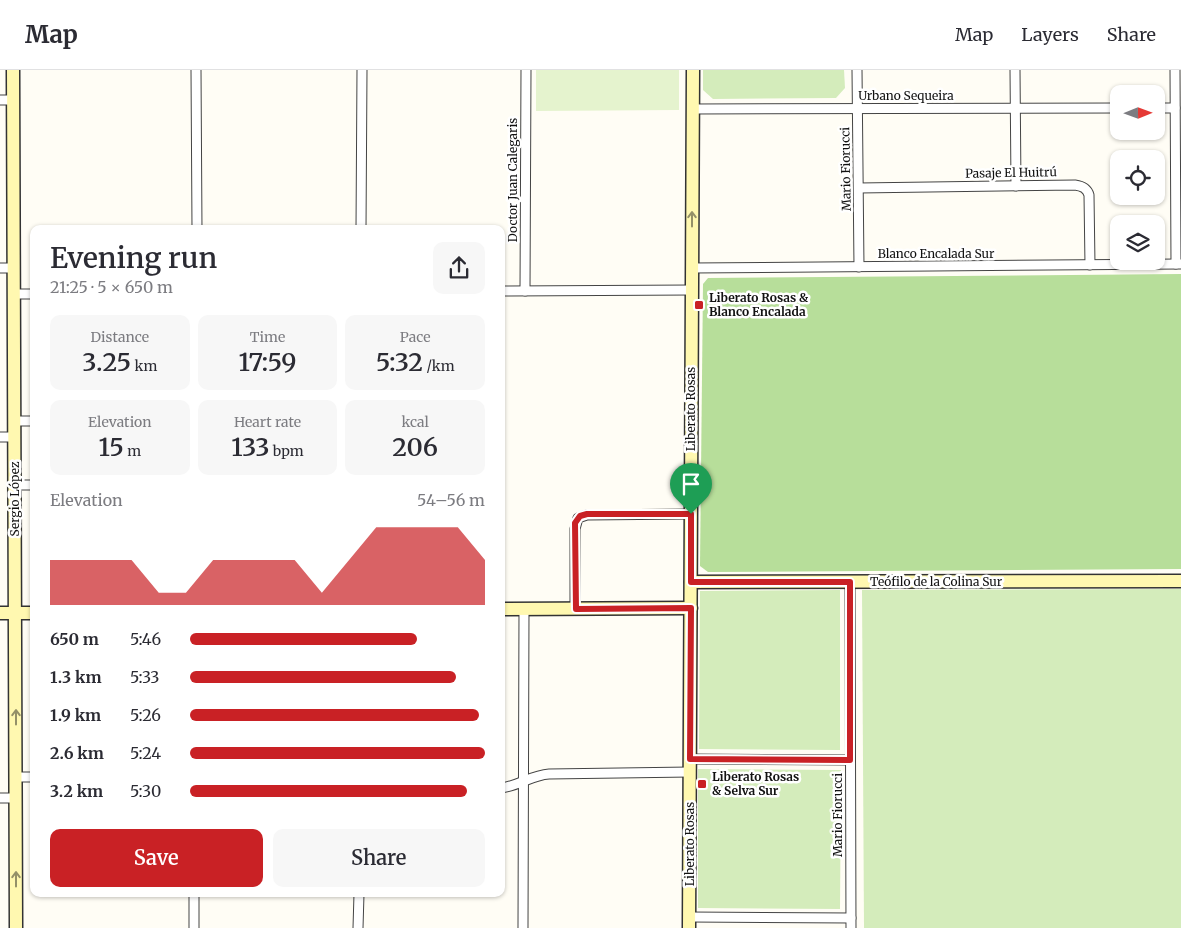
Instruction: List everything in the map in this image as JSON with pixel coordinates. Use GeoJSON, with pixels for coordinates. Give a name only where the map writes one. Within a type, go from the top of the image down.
{"type":"FeatureCollection","features":[{"type":"Feature","properties":{"kind":"street","name":"Sergio López"},"geometry":{"type":"LineString","coordinates":[[13,70],[6,100],[14,268],[16,928]]}},
{"type":"Feature","properties":{"kind":"street"},"geometry":{"type":"LineString","coordinates":[[196,70],[197,225]]}},
{"type":"Feature","properties":{"kind":"street"},"geometry":{"type":"LineString","coordinates":[[361,225],[362,70]]}},
{"type":"Feature","properties":{"kind":"street","name":"Doctor Juan Calegaris"},"geometry":{"type":"LineString","coordinates":[[525,290],[526,70]]}},
{"type":"Feature","properties":{"kind":"street","name":"Liberato Rosas"},"geometry":{"type":"LineString","coordinates":[[689,922],[693,70]]}},
{"type":"Feature","properties":{"kind":"street","name":"Mario Fiorucci"},"geometry":{"type":"LineString","coordinates":[[857,70],[859,267]]}},
{"type":"Feature","properties":{"kind":"street"},"geometry":{"type":"LineString","coordinates":[[1015,70],[1016,186]]}},
{"type":"Feature","properties":{"kind":"street"},"geometry":{"type":"LineString","coordinates":[[1175,70],[1175,108],[1178,118],[1179,264]]}},
{"type":"Feature","properties":{"kind":"street","name":"Urbano Sequeira"},"geometry":{"type":"LineString","coordinates":[[693,109],[1110,108]]}},
{"type":"Feature","properties":{"kind":"street"},"geometry":{"type":"LineString","coordinates":[[1165,108],[1175,108]]}},
{"type":"Feature","properties":{"kind":"street","name":"Pasaje El Huitrú"},"geometry":{"type":"LineString","coordinates":[[858,188],[1082,186],[1087,190],[1089,198],[1090,265]]}},
{"type":"Feature","properties":{"kind":"street","name":"Blanco Encalada Sur"},"geometry":{"type":"LineString","coordinates":[[692,268],[1179,264]]}},
{"type":"Feature","properties":{"kind":"street"},"geometry":{"type":"LineString","coordinates":[[0,268],[14,268]]}},
{"type":"Feature","properties":{"kind":"street"},"geometry":{"type":"LineString","coordinates":[[505,291],[692,290]]}},
{"type":"Feature","properties":{"kind":"street"},"geometry":{"type":"LineString","coordinates":[[14,294],[30,294]]}},
{"type":"Feature","properties":{"kind":"street"},"geometry":{"type":"LineString","coordinates":[[14,421],[30,421]]}},
{"type":"Feature","properties":{"kind":"street"},"geometry":{"type":"LineString","coordinates":[[0,437],[15,437]]}},
{"type":"Feature","properties":{"kind":"street"},"geometry":{"type":"LineString","coordinates":[[15,485],[30,485]]}},
{"type":"Feature","properties":{"kind":"street"},"geometry":{"type":"LineString","coordinates":[[576,609],[575,529],[578,518],[587,514],[691,514]]}},
{"type":"Feature","properties":{"kind":"street","name":"Teófilo de la Colina Sur"},"geometry":{"type":"LineString","coordinates":[[691,582],[1181,580]]}},
{"type":"Feature","properties":{"kind":"street","name":"Mario Fiorucci"},"geometry":{"type":"LineString","coordinates":[[850,582],[851,928]]}},
{"type":"Feature","properties":{"kind":"street"},"geometry":{"type":"LineString","coordinates":[[505,609],[691,608]]}},
{"type":"Feature","properties":{"kind":"street"},"geometry":{"type":"LineString","coordinates":[[523,928],[524,609]]}},
{"type":"Feature","properties":{"kind":"street"},"geometry":{"type":"LineString","coordinates":[[0,613],[30,613]]}},
{"type":"Feature","properties":{"kind":"street"},"geometry":{"type":"LineString","coordinates":[[505,787],[549,774],[850,760]]}},
{"type":"Feature","properties":{"kind":"street"},"geometry":{"type":"LineString","coordinates":[[16,777],[30,777]]}},
{"type":"Feature","properties":{"kind":"street"},"geometry":{"type":"LineString","coordinates":[[0,798],[16,798]]}},
{"type":"Feature","properties":{"kind":"street"},"geometry":{"type":"LineString","coordinates":[[194,897],[194,928]]}},
{"type":"Feature","properties":{"kind":"street"},"geometry":{"type":"LineString","coordinates":[[358,928],[359,897]]}},
{"type":"Feature","properties":{"kind":"street"},"geometry":{"type":"LineString","coordinates":[[689,922],[851,918]]}},
{"type":"Feature","properties":{"kind":"green space"},"geometry":{"type":"Polygon","coordinates":[[[536,70],[679,70],[679,110],[536,111],[536,70]]]}},
{"type":"Feature","properties":{"kind":"green space"},"geometry":{"type":"Polygon","coordinates":[[[703,70],[844,70],[845,88],[836,98],[713,99],[703,90],[703,70]]]}},
{"type":"Feature","properties":{"kind":"green space"},"geometry":{"type":"Polygon","coordinates":[[[1181,274],[1181,569],[708,572],[700,566],[703,284],[708,278],[1181,274]]]}},
{"type":"Feature","properties":{"kind":"green space"},"geometry":{"type":"Polygon","coordinates":[[[1181,589],[1181,928],[864,928],[862,590],[1181,589]]]}},
{"type":"Feature","properties":{"kind":"green space"},"geometry":{"type":"Polygon","coordinates":[[[840,590],[840,750],[699,749],[700,591],[840,590]]]}},
{"type":"Feature","properties":{"kind":"green space"},"geometry":{"type":"Polygon","coordinates":[[[698,769],[841,770],[840,909],[698,908],[698,769]]]}},
{"type":"Feature","properties":{"kind":"place","name":"Liberato Rosas & Blanco Encalada"},"geometry":{"type":"Point","coordinates":[699,305]}},
{"type":"Feature","properties":{"kind":"place","name":"Liberato Rosas & Selva Sur"},"geometry":{"type":"Point","coordinates":[702,784]}},
{"type":"Feature","properties":{"kind":"route"},"geometry":{"type":"LineString","coordinates":[[587,514],[691,514],[691,582],[850,582],[850,760],[690,759],[691,608],[576,609],[575,523],[578,518],[587,514]]}}]}
